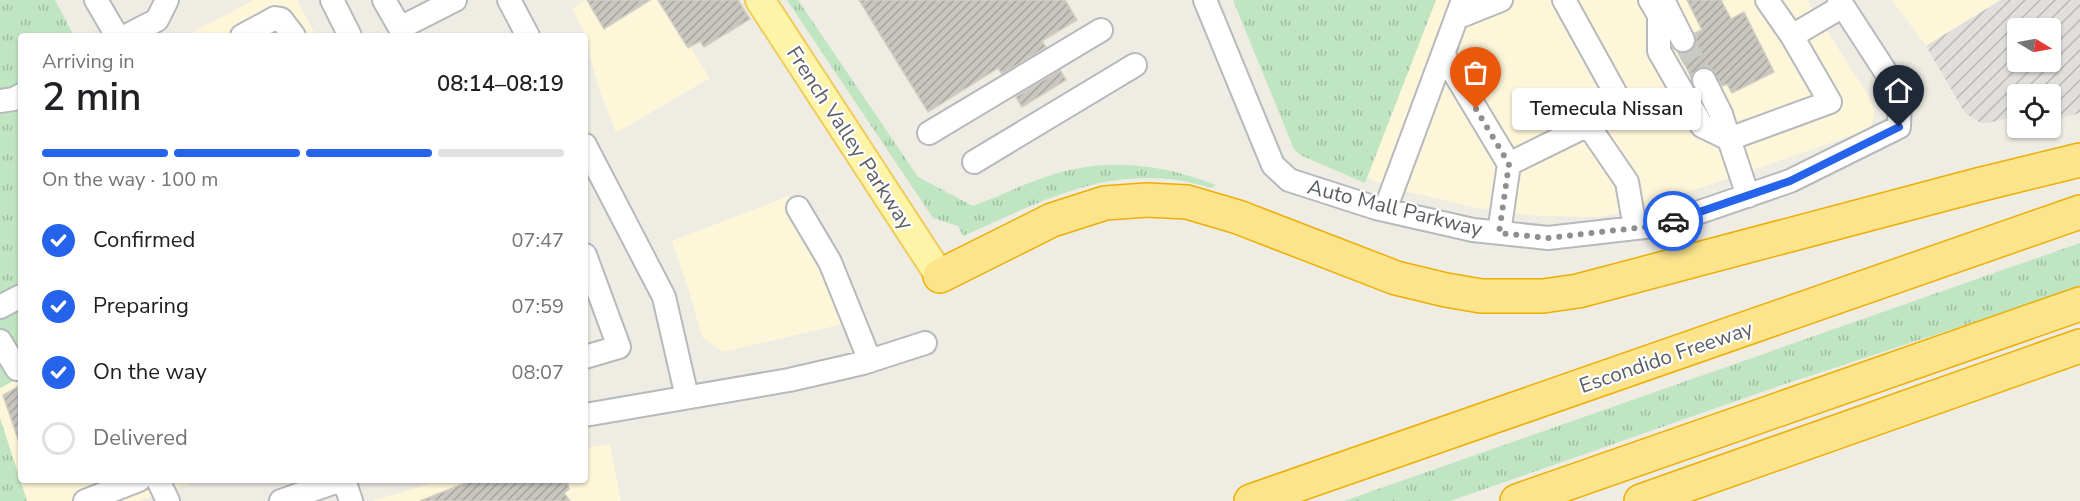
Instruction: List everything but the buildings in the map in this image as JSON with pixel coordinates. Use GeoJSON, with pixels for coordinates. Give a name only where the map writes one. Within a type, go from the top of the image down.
{"type":"FeatureCollection","features":[{"type":"Feature","properties":{"kind":"highway"},"geometry":{"type":"LineString","coordinates":[[940,276],[1052,220],[1105,203],[1147,200],[1187,202],[1238,217],[1396,278],[1481,296],[1543,296],[1578,291],[2080,160]]}},
{"type":"Feature","properties":{"kind":"highway","name":"Escondido Freeway"},"geometry":{"type":"LineString","coordinates":[[1251,501],[2080,212]]}},
{"type":"Feature","properties":{"kind":"highway"},"geometry":{"type":"LineString","coordinates":[[1517,501],[2080,304]]}},
{"type":"Feature","properties":{"kind":"highway"},"geometry":{"type":"LineString","coordinates":[[1641,501],[2080,346]]}},
{"type":"Feature","properties":{"kind":"main road","name":"French Valley Parkway"},"geometry":{"type":"LineString","coordinates":[[760,0],[940,276]]}},
{"type":"Feature","properties":{"kind":"street"},"geometry":{"type":"LineString","coordinates":[[96,0],[115,33]]}},
{"type":"Feature","properties":{"kind":"street"},"geometry":{"type":"LineString","coordinates":[[132,33],[158,20],[166,0]]}},
{"type":"Feature","properties":{"kind":"street"},"geometry":{"type":"LineString","coordinates":[[332,0],[349,33]]}},
{"type":"Feature","properties":{"kind":"street"},"geometry":{"type":"LineString","coordinates":[[384,0],[393,32],[455,0]]}},
{"type":"Feature","properties":{"kind":"street"},"geometry":{"type":"LineString","coordinates":[[509,0],[526,33]]}},
{"type":"Feature","properties":{"kind":"street","name":"Auto Mall Parkway"},"geometry":{"type":"LineString","coordinates":[[1205,0],[1274,165],[1288,180],[1385,210],[1473,230],[1548,238],[1662,225],[1790,181],[1899,127],[1900,94],[1841,3]]}},
{"type":"Feature","properties":{"kind":"street"},"geometry":{"type":"LineString","coordinates":[[1385,210],[1460,9],[1501,0]]}},
{"type":"Feature","properties":{"kind":"street"},"geometry":{"type":"LineString","coordinates":[[1509,164],[1588,125],[1622,105],[1564,0]]}},
{"type":"Feature","properties":{"kind":"street"},"geometry":{"type":"LineString","coordinates":[[1661,5],[1659,51],[1702,126],[1729,139],[1830,102],[1792,36],[1767,0]]}},
{"type":"Feature","properties":{"kind":"street"},"geometry":{"type":"LineString","coordinates":[[1792,36],[1841,3]]}},
{"type":"Feature","properties":{"kind":"street"},"geometry":{"type":"LineString","coordinates":[[1661,5],[1683,40]]}},
{"type":"Feature","properties":{"kind":"street"},"geometry":{"type":"LineString","coordinates":[[248,33],[275,18],[281,19],[292,33]]}},
{"type":"Feature","properties":{"kind":"street"},"geometry":{"type":"LineString","coordinates":[[929,133],[1101,30]]}},
{"type":"Feature","properties":{"kind":"street"},"geometry":{"type":"LineString","coordinates":[[1443,54],[1509,164],[1499,233]]}},
{"type":"Feature","properties":{"kind":"street"},"geometry":{"type":"LineString","coordinates":[[974,162],[1135,64]]}},
{"type":"Feature","properties":{"kind":"street"},"geometry":{"type":"LineString","coordinates":[[1704,80],[1721,114],[1748,196]]}},
{"type":"Feature","properties":{"kind":"street"},"geometry":{"type":"LineString","coordinates":[[1588,125],[1627,182],[1635,228]]}},
{"type":"Feature","properties":{"kind":"street"},"geometry":{"type":"LineString","coordinates":[[588,152],[664,297],[687,397]]}},
{"type":"Feature","properties":{"kind":"street"},"geometry":{"type":"LineString","coordinates":[[798,208],[830,262],[870,361]]}},
{"type":"Feature","properties":{"kind":"street"},"geometry":{"type":"LineString","coordinates":[[588,263],[619,347],[588,356]]}},
{"type":"Feature","properties":{"kind":"street"},"geometry":{"type":"LineString","coordinates":[[0,307],[18,298]]}},
{"type":"Feature","properties":{"kind":"street"},"geometry":{"type":"LineString","coordinates":[[0,341],[18,368]]}},
{"type":"Feature","properties":{"kind":"street"},"geometry":{"type":"LineString","coordinates":[[588,414],[789,380],[870,361],[925,343]]}},
{"type":"Feature","properties":{"kind":"street"},"geometry":{"type":"LineString","coordinates":[[85,501],[131,483]]}},
{"type":"Feature","properties":{"kind":"street"},"geometry":{"type":"LineString","coordinates":[[159,483],[168,501]]}},
{"type":"Feature","properties":{"kind":"street"},"geometry":{"type":"LineString","coordinates":[[281,501],[333,483]]}},
{"type":"Feature","properties":{"kind":"street"},"geometry":{"type":"LineString","coordinates":[[343,483],[351,501]]}},
{"type":"Feature","properties":{"kind":"shaded area"},"geometry":{"type":"Polygon","coordinates":[[[254,0],[297,0],[314,33],[191,33],[254,0]]]}},
{"type":"Feature","properties":{"kind":"shaded area"},"geometry":{"type":"Polygon","coordinates":[[[585,0],[661,0],[710,78],[616,133],[598,86],[588,49],[588,33],[584,33],[572,9],[585,0]]]}},
{"type":"Feature","properties":{"kind":"shaded area"},"geometry":{"type":"Polygon","coordinates":[[[1436,0],[1807,0],[1868,95],[1875,111],[1873,121],[1871,127],[1865,131],[1648,206],[1598,217],[1541,216],[1477,208],[1400,190],[1367,178],[1436,0]]]}},
{"type":"Feature","properties":{"kind":"shaded area"},"geometry":{"type":"Polygon","coordinates":[[[1892,0],[2000,0],[1926,46],[1892,0]]]}},
{"type":"Feature","properties":{"kind":"shaded area"},"geometry":{"type":"Polygon","coordinates":[[[2001,0],[2080,0],[2080,113],[2061,118],[2061,84],[2007,84],[2007,118],[1981,123],[1965,113],[1926,46],[2001,0]]]}},
{"type":"Feature","properties":{"kind":"shaded area"},"geometry":{"type":"Polygon","coordinates":[[[789,196],[816,236],[852,322],[723,352],[702,337],[672,241],[789,196]]]}},
{"type":"Feature","properties":{"kind":"shaded area"},"geometry":{"type":"Polygon","coordinates":[[[18,379],[18,473],[0,418],[0,388],[18,379]]]}},
{"type":"Feature","properties":{"kind":"shaded area"},"geometry":{"type":"Polygon","coordinates":[[[610,444],[621,501],[372,501],[432,483],[588,483],[588,448],[610,444]]]}},
{"type":"Feature","properties":{"kind":"shaded area"},"geometry":{"type":"Polygon","coordinates":[[[21,483],[191,483],[139,501],[27,501],[21,483]]]}},
{"type":"Feature","properties":{"kind":"green space"},"geometry":{"type":"Polygon","coordinates":[[[0,0],[55,0],[72,33],[18,33],[18,379],[0,388],[0,0]]]}},
{"type":"Feature","properties":{"kind":"green space"},"geometry":{"type":"Polygon","coordinates":[[[787,0],[798,0],[918,177],[973,206],[1060,172],[1105,165],[1150,167],[1194,177],[1216,185],[1211,188],[1177,180],[1144,178],[1083,187],[1024,209],[963,236],[958,226],[933,218],[787,0]]]}},
{"type":"Feature","properties":{"kind":"green space"},"geometry":{"type":"Polygon","coordinates":[[[1233,0],[1436,0],[1365,183],[1300,155],[1294,149],[1233,0]]]}},
{"type":"Feature","properties":{"kind":"green space"},"geometry":{"type":"Polygon","coordinates":[[[2080,243],[2080,286],[2023,306],[1779,386],[1450,501],[1344,501],[2080,243]]]}},
{"type":"Feature","properties":{"kind":"green space"},"geometry":{"type":"Polygon","coordinates":[[[0,418],[18,473],[18,483],[21,483],[27,501],[0,501],[0,418]]]}},
{"type":"Feature","properties":{"kind":"tunnel"},"geometry":{"type":"LineString","coordinates":[[1683,40],[1704,80]]}},
{"type":"Feature","properties":{"kind":"way so far"},"geometry":{"type":"LineString","coordinates":[[1476,109],[1509,164],[1499,233],[1548,238],[1662,225],[1673,221]]}},
{"type":"Feature","properties":{"kind":"place","name":"Temecula Nissan"},"geometry":{"type":"Point","coordinates":[1476,109]}},
{"type":"Feature","properties":{"kind":"route"},"geometry":{"type":"LineString","coordinates":[[1673,221],[1790,181],[1899,127]]}}]}
